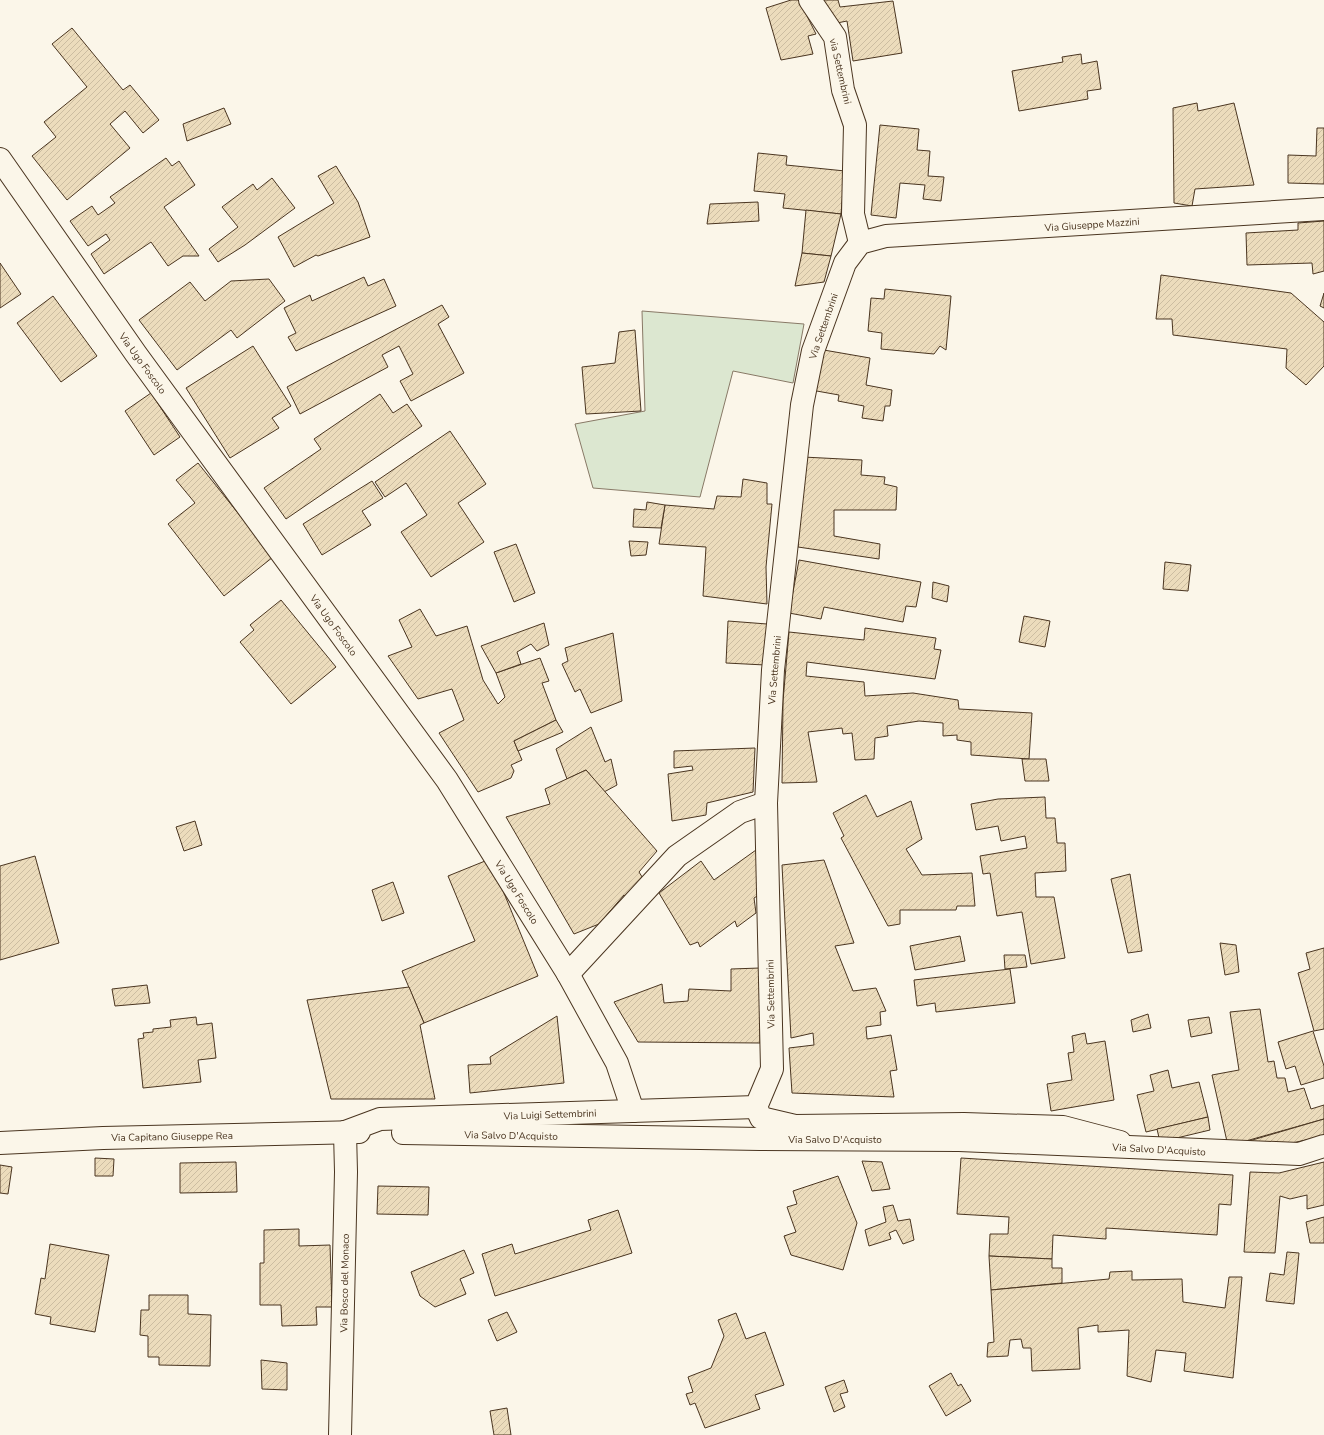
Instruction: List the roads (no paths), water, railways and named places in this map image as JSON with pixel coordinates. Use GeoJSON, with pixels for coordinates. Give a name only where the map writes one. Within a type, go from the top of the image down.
{"type":"FeatureCollection","features":[{"type":"Feature","properties":{"kind":"street","name":"via Settembrini"},"geometry":{"type":"LineString","coordinates":[[810,0],[835,37],[843,90],[855,125],[854,214],[860,243]]}},
{"type":"Feature","properties":{"kind":"street","name":"Via Ugo Foscolo"},"geometry":{"type":"LineString","coordinates":[[0,159],[136,354],[447,780],[568,974],[617,1063],[634,1111]]}},
{"type":"Feature","properties":{"kind":"street","name":"Via Giuseppe Mazzini"},"geometry":{"type":"LineString","coordinates":[[860,243],[886,236],[1324,209]]}},
{"type":"Feature","properties":{"kind":"street","name":"Via Settembrini"},"geometry":{"type":"LineString","coordinates":[[756,1107],[772,1070],[766,804],[773,670],[802,406],[813,351],[845,263],[860,243]]}},
{"type":"Feature","properties":{"kind":"street"},"geometry":{"type":"LineString","coordinates":[[568,974],[677,856],[740,812],[766,804]]}},
{"type":"Feature","properties":{"kind":"street"},"geometry":{"type":"LineString","coordinates":[[756,1107],[761,1118],[795,1126],[964,1124],[1063,1127],[1141,1147]]}},
{"type":"Feature","properties":{"kind":"street","name":"Via Luigi Settembrini"},"geometry":{"type":"LineString","coordinates":[[345,1132],[380,1120],[756,1107]]}},
{"type":"Feature","properties":{"kind":"street","name":"Via Salvo D'Acquisto"},"geometry":{"type":"LineString","coordinates":[[345,1132],[752,1139],[959,1140],[1300,1154],[1324,1146]]}},
{"type":"Feature","properties":{"kind":"street","name":"Via Capitano Giuseppe Rea"},"geometry":{"type":"LineString","coordinates":[[0,1143],[103,1138],[345,1132]]}},
{"type":"Feature","properties":{"kind":"street","name":"Via Bosco del Monaco"},"geometry":{"type":"LineString","coordinates":[[340,1435],[346,1172],[345,1132]]}}]}
